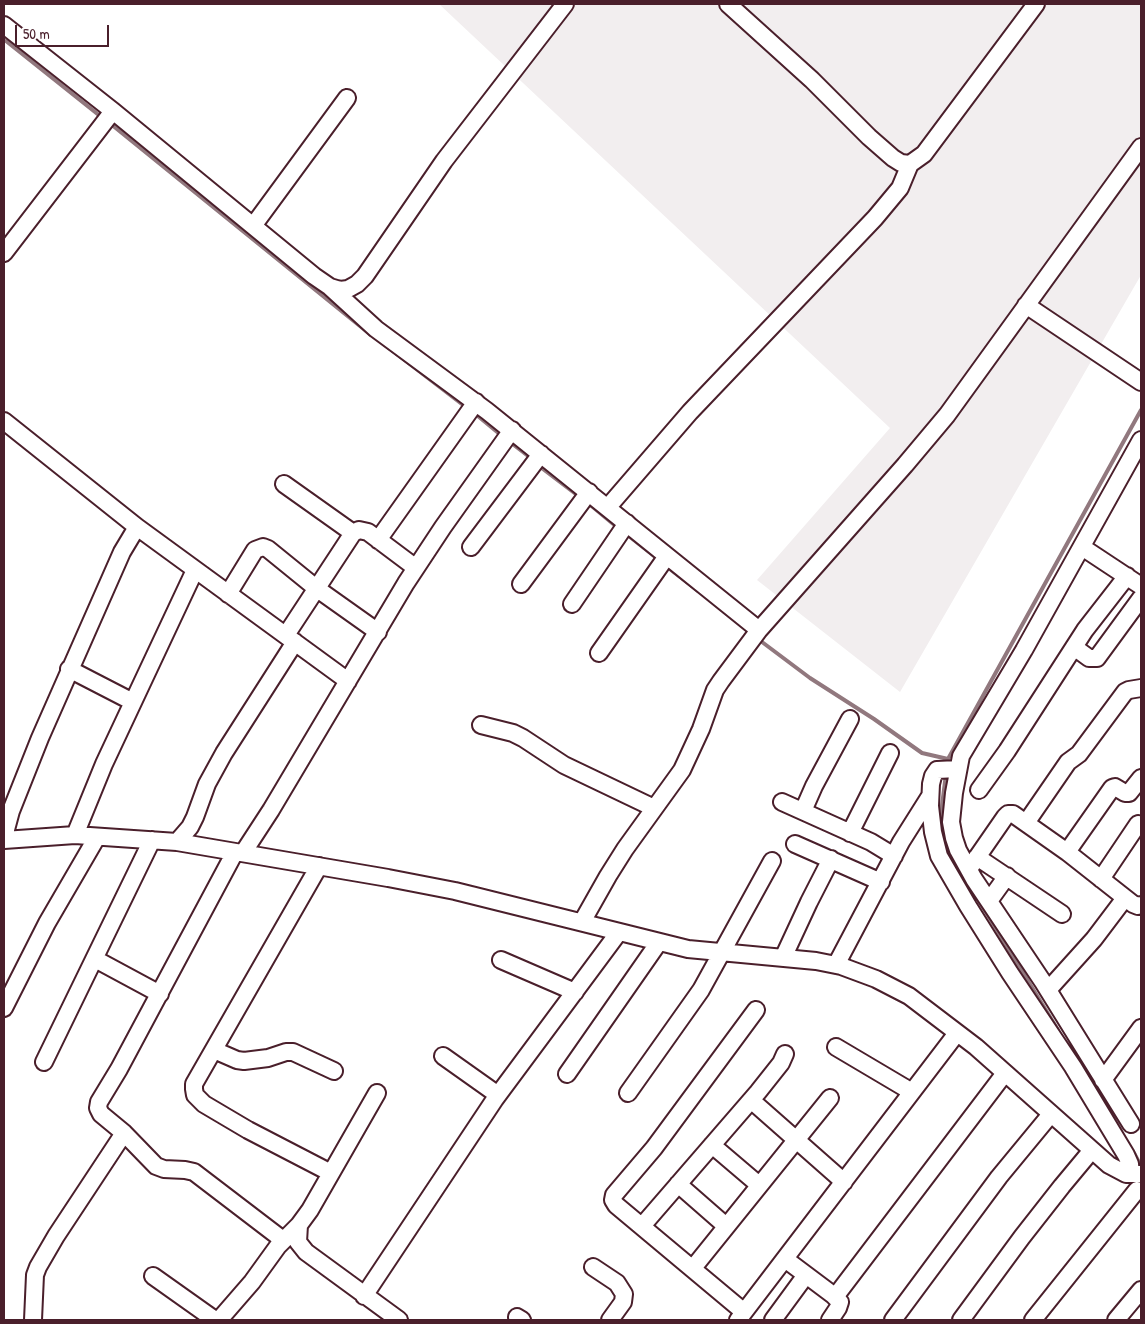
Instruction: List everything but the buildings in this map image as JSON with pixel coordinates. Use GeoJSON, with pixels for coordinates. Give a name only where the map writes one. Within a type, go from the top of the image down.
{"type":"FeatureCollection","features":[{"type":"Feature","properties":{"kind":"street"},"geometry":{"type":"LineString","coordinates":[[330,287],[340,290],[348,289],[365,276],[444,161],[565,4]]}},
{"type":"Feature","properties":{"kind":"street"},"geometry":{"type":"LineString","coordinates":[[608,507],[690,412],[875,218],[900,188],[910,164],[924,154],[1036,4]]}},
{"type":"Feature","properties":{"kind":"street"},"geometry":{"type":"LineString","coordinates":[[734,6],[869,137],[893,158],[901,163],[910,164]]}},
{"type":"Feature","properties":{"kind":"street"},"geometry":{"type":"LineString","coordinates":[[5,29],[112,111],[330,287],[376,329],[512,430],[759,630]]}},
{"type":"Feature","properties":{"kind":"street"},"geometry":{"type":"LineString","coordinates":[[253,226],[347,98]]}},
{"type":"Feature","properties":{"kind":"street"},"geometry":{"type":"LineString","coordinates":[[4,253],[112,111]]}},
{"type":"Feature","properties":{"kind":"street"},"geometry":{"type":"LineString","coordinates":[[582,922],[608,876],[682,770],[701,729],[715,690],[759,630],[947,415],[1141,147]]}},
{"type":"Feature","properties":{"kind":"street"},"geometry":{"type":"LineString","coordinates":[[1026,305],[1141,382]]}},
{"type":"Feature","properties":{"kind":"street"},"geometry":{"type":"LineString","coordinates":[[378,540],[476,402]]}},
{"type":"Feature","properties":{"kind":"street"},"geometry":{"type":"LineString","coordinates":[[4,421],[136,527],[348,681]]}},
{"type":"Feature","properties":{"kind":"street"},"geometry":{"type":"LineString","coordinates":[[283,1240],[194,1172],[164,1169],[156,1166],[124,1133],[101,1114],[98,1108],[99,1102],[239,853],[348,681],[442,527],[512,430]]}},
{"type":"Feature","properties":{"kind":"street"},"geometry":{"type":"LineString","coordinates":[[1135,1180],[1126,1155],[1073,1067],[1010,973],[943,865],[935,845],[930,796],[935,772],[950,769],[962,756],[1024,650],[1141,440]]}},
{"type":"Feature","properties":{"kind":"street"},"geometry":{"type":"LineString","coordinates":[[471,547],[541,454]]}},
{"type":"Feature","properties":{"kind":"street"},"geometry":{"type":"LineString","coordinates":[[284,484],[353,533]]}},
{"type":"Feature","properties":{"kind":"street"},"geometry":{"type":"LineString","coordinates":[[522,584],[589,492]]}},
{"type":"Feature","properties":{"kind":"street"},"geometry":{"type":"LineString","coordinates":[[572,604],[627,523]]}},
{"type":"Feature","properties":{"kind":"street"},"geometry":{"type":"LineString","coordinates":[[136,527],[122,552],[32,756],[11,811],[4,839],[75,836],[177,842],[455,891],[688,949],[816,961],[836,965],[876,979],[909,996],[1005,1073],[1110,1165],[1135,1180]]}},
{"type":"Feature","properties":{"kind":"street"},"geometry":{"type":"LineString","coordinates":[[177,842],[190,827],[207,784],[291,638],[316,588],[353,533],[363,530],[416,568]]}},
{"type":"Feature","properties":{"kind":"street"},"geometry":{"type":"LineString","coordinates":[[228,594],[255,550],[263,547],[378,632]]}},
{"type":"Feature","properties":{"kind":"street"},"geometry":{"type":"LineString","coordinates":[[1082,547],[1141,586]]}},
{"type":"Feature","properties":{"kind":"street"},"geometry":{"type":"LineString","coordinates":[[599,653],[667,556]]}},
{"type":"Feature","properties":{"kind":"street"},"geometry":{"type":"LineString","coordinates":[[75,836],[104,764],[194,570]]}},
{"type":"Feature","properties":{"kind":"street"},"geometry":{"type":"LineString","coordinates":[[979,790],[1007,751],[1085,630],[1127,576]]}},
{"type":"Feature","properties":{"kind":"street"},"geometry":{"type":"LineString","coordinates":[[1074,648],[1089,658],[1096,658],[1141,598]]}},
{"type":"Feature","properties":{"kind":"street"},"geometry":{"type":"LineString","coordinates":[[69,669],[133,702]]}},
{"type":"Feature","properties":{"kind":"street"},"geometry":{"type":"LineString","coordinates":[[1026,823],[1068,762],[1079,754],[1125,692],[1141,688]]}},
{"type":"Feature","properties":{"kind":"street"},"geometry":{"type":"LineString","coordinates":[[802,811],[850,718]]}},
{"type":"Feature","properties":{"kind":"street"},"geometry":{"type":"LineString","coordinates":[[481,725],[513,733],[564,765],[654,808]]}},
{"type":"Feature","properties":{"kind":"street"},"geometry":{"type":"LineString","coordinates":[[850,833],[890,753]]}},
{"type":"Feature","properties":{"kind":"street"},"geometry":{"type":"LineString","coordinates":[[950,769],[954,793],[952,830],[958,850],[973,863],[1007,876],[1062,914]]}},
{"type":"Feature","properties":{"kind":"street"},"geometry":{"type":"LineString","coordinates":[[1067,852],[1112,788],[1115,787],[1125,793],[1129,793],[1141,778]]}},
{"type":"Feature","properties":{"kind":"street"},"geometry":{"type":"LineString","coordinates":[[836,965],[894,856],[930,796]]}},
{"type":"Feature","properties":{"kind":"street"},"geometry":{"type":"LineString","coordinates":[[782,802],[872,842],[894,856]]}},
{"type":"Feature","properties":{"kind":"street"},"geometry":{"type":"LineString","coordinates":[[973,863],[1008,814],[1019,817],[1133,904],[1141,905]]}},
{"type":"Feature","properties":{"kind":"street"},"geometry":{"type":"LineString","coordinates":[[1101,879],[1138,824]]}},
{"type":"Feature","properties":{"kind":"street"},"geometry":{"type":"LineString","coordinates":[[4,1008],[47,924],[97,837]]}},
{"type":"Feature","properties":{"kind":"street"},"geometry":{"type":"LineString","coordinates":[[44,1062],[152,840]]}},
{"type":"Feature","properties":{"kind":"street"},"geometry":{"type":"LineString","coordinates":[[795,844],[880,882]]}},
{"type":"Feature","properties":{"kind":"street"},"geometry":{"type":"LineString","coordinates":[[783,958],[831,860]]}},
{"type":"Feature","properties":{"kind":"street"},"geometry":{"type":"LineString","coordinates":[[628,1093],[701,990],[772,861]]}},
{"type":"Feature","properties":{"kind":"street"},"geometry":{"type":"LineString","coordinates":[[973,863],[989,900],[1132,1124]]}},
{"type":"Feature","properties":{"kind":"street"},"geometry":{"type":"LineString","coordinates":[[319,866],[194,1084],[195,1095],[204,1104],[248,1130],[331,1173]]}},
{"type":"Feature","properties":{"kind":"street"},"geometry":{"type":"LineString","coordinates":[[989,900],[1007,876]]}},
{"type":"Feature","properties":{"kind":"street"},"geometry":{"type":"LineString","coordinates":[[1048,990],[1094,939],[1125,898]]}},
{"type":"Feature","properties":{"kind":"street"},"geometry":{"type":"LineString","coordinates":[[364,1296],[498,1095],[619,932]]}},
{"type":"Feature","properties":{"kind":"street"},"geometry":{"type":"LineString","coordinates":[[567,1074],[659,942]]}},
{"type":"Feature","properties":{"kind":"street"},"geometry":{"type":"LineString","coordinates":[[95,959],[160,994]]}},
{"type":"Feature","properties":{"kind":"street"},"geometry":{"type":"LineString","coordinates":[[501,960],[575,992]]}},
{"type":"Feature","properties":{"kind":"street"},"geometry":{"type":"LineString","coordinates":[[756,1010],[654,1148],[614,1195],[613,1200],[616,1205],[693,1268],[741,1316],[957,1033]]}},
{"type":"Feature","properties":{"kind":"street"},"geometry":{"type":"LineString","coordinates":[[1103,1080],[1141,1028]]}},
{"type":"Feature","properties":{"kind":"street"},"geometry":{"type":"LineString","coordinates":[[836,1047],[912,1092]]}},
{"type":"Feature","properties":{"kind":"street"},"geometry":{"type":"LineString","coordinates":[[214,1050],[244,1061],[292,1052],[334,1071]]}},
{"type":"Feature","properties":{"kind":"street"},"geometry":{"type":"LineString","coordinates":[[642,1226],[751,1100],[781,1063],[785,1054]]}},
{"type":"Feature","properties":{"kind":"street"},"geometry":{"type":"LineString","coordinates":[[443,1056],[498,1095]]}},
{"type":"Feature","properties":{"kind":"street"},"geometry":{"type":"LineString","coordinates":[[835,1297],[1005,1073]]}},
{"type":"Feature","properties":{"kind":"street"},"geometry":{"type":"LineString","coordinates":[[219,1320],[252,1282],[283,1240],[299,1225],[310,1210],[377,1093]]}},
{"type":"Feature","properties":{"kind":"street"},"geometry":{"type":"LineString","coordinates":[[693,1268],[830,1098]]}},
{"type":"Feature","properties":{"kind":"street"},"geometry":{"type":"LineString","coordinates":[[751,1100],[844,1182]]}},
{"type":"Feature","properties":{"kind":"street"},"geometry":{"type":"LineString","coordinates":[[893,1320],[999,1177],[1051,1114]]}},
{"type":"Feature","properties":{"kind":"street"},"geometry":{"type":"LineString","coordinates":[[33,1320],[35,1275],[38,1267],[56,1236],[124,1133]]}},
{"type":"Feature","properties":{"kind":"street"},"geometry":{"type":"LineString","coordinates":[[712,1145],[760,1185]]}},
{"type":"Feature","properties":{"kind":"street"},"geometry":{"type":"LineString","coordinates":[[961,1320],[1039,1215],[1092,1150]]}},
{"type":"Feature","properties":{"kind":"street"},"geometry":{"type":"LineString","coordinates":[[1033,1320],[1135,1180]]}},
{"type":"Feature","properties":{"kind":"street"},"geometry":{"type":"LineString","coordinates":[[678,1184],[726,1226]]}},
{"type":"Feature","properties":{"kind":"street"},"geometry":{"type":"LineString","coordinates":[[299,1225],[297,1238],[300,1246],[306,1252],[398,1320]]}},
{"type":"Feature","properties":{"kind":"street"},"geometry":{"type":"LineString","coordinates":[[785,1259],[840,1302],[840,1306],[830,1320]]}},
{"type":"Feature","properties":{"kind":"street"},"geometry":{"type":"LineString","coordinates":[[593,1267],[617,1283],[624,1294],[623,1302],[610,1320]]}},
{"type":"Feature","properties":{"kind":"street"},"geometry":{"type":"LineString","coordinates":[[773,1320],[806,1275]]}},
{"type":"Feature","properties":{"kind":"street"},"geometry":{"type":"LineString","coordinates":[[153,1276],[215,1320]]}},
{"type":"Feature","properties":{"kind":"street"},"geometry":{"type":"LineString","coordinates":[[1116,1320],[1141,1290]]}},
{"type":"Feature","properties":{"kind":"shaded area"},"geometry":{"type":"Polygon","coordinates":[[[439,4],[1141,4],[1141,275],[900,692],[757,580],[890,428],[439,4]]]}},
{"type":"Feature","properties":{"kind":"waterway"},"geometry":{"type":"LineString","coordinates":[[6,41],[100,116]]}},
{"type":"Feature","properties":{"kind":"waterway"},"geometry":{"type":"LineString","coordinates":[[112,125],[371,335]]}},
{"type":"Feature","properties":{"kind":"waterway"},"geometry":{"type":"LineString","coordinates":[[385,345],[467,408]]}},
{"type":"Feature","properties":{"kind":"waterway"},"geometry":{"type":"LineString","coordinates":[[947,765],[948,759],[1141,410]]}},
{"type":"Feature","properties":{"kind":"waterway"},"geometry":{"type":"LineString","coordinates":[[473,412],[502,436]]}},
{"type":"Feature","properties":{"kind":"waterway"},"geometry":{"type":"LineString","coordinates":[[510,442],[532,459]]}},
{"type":"Feature","properties":{"kind":"waterway"},"geometry":{"type":"LineString","coordinates":[[539,466],[581,498]]}},
{"type":"Feature","properties":{"kind":"waterway"},"geometry":{"type":"LineString","coordinates":[[588,503],[618,528]]}},
{"type":"Feature","properties":{"kind":"waterway"},"geometry":{"type":"LineString","coordinates":[[625,533],[659,560]]}},
{"type":"Feature","properties":{"kind":"waterway"},"geometry":{"type":"LineString","coordinates":[[671,570],[698,591]]}},
{"type":"Feature","properties":{"kind":"waterway"},"geometry":{"type":"LineString","coordinates":[[758,639],[810,678],[874,719],[922,753],[948,759]]}},
{"type":"Feature","properties":{"kind":"waterway"},"geometry":{"type":"LineString","coordinates":[[946,774],[940,821],[951,856],[962,875]]}},
{"type":"Feature","properties":{"kind":"waterway"},"geometry":{"type":"LineString","coordinates":[[973,891],[1058,1030]]}},
{"type":"Feature","properties":{"kind":"waterway"},"geometry":{"type":"LineString","coordinates":[[1134,1153],[1141,1166]]}}]}
